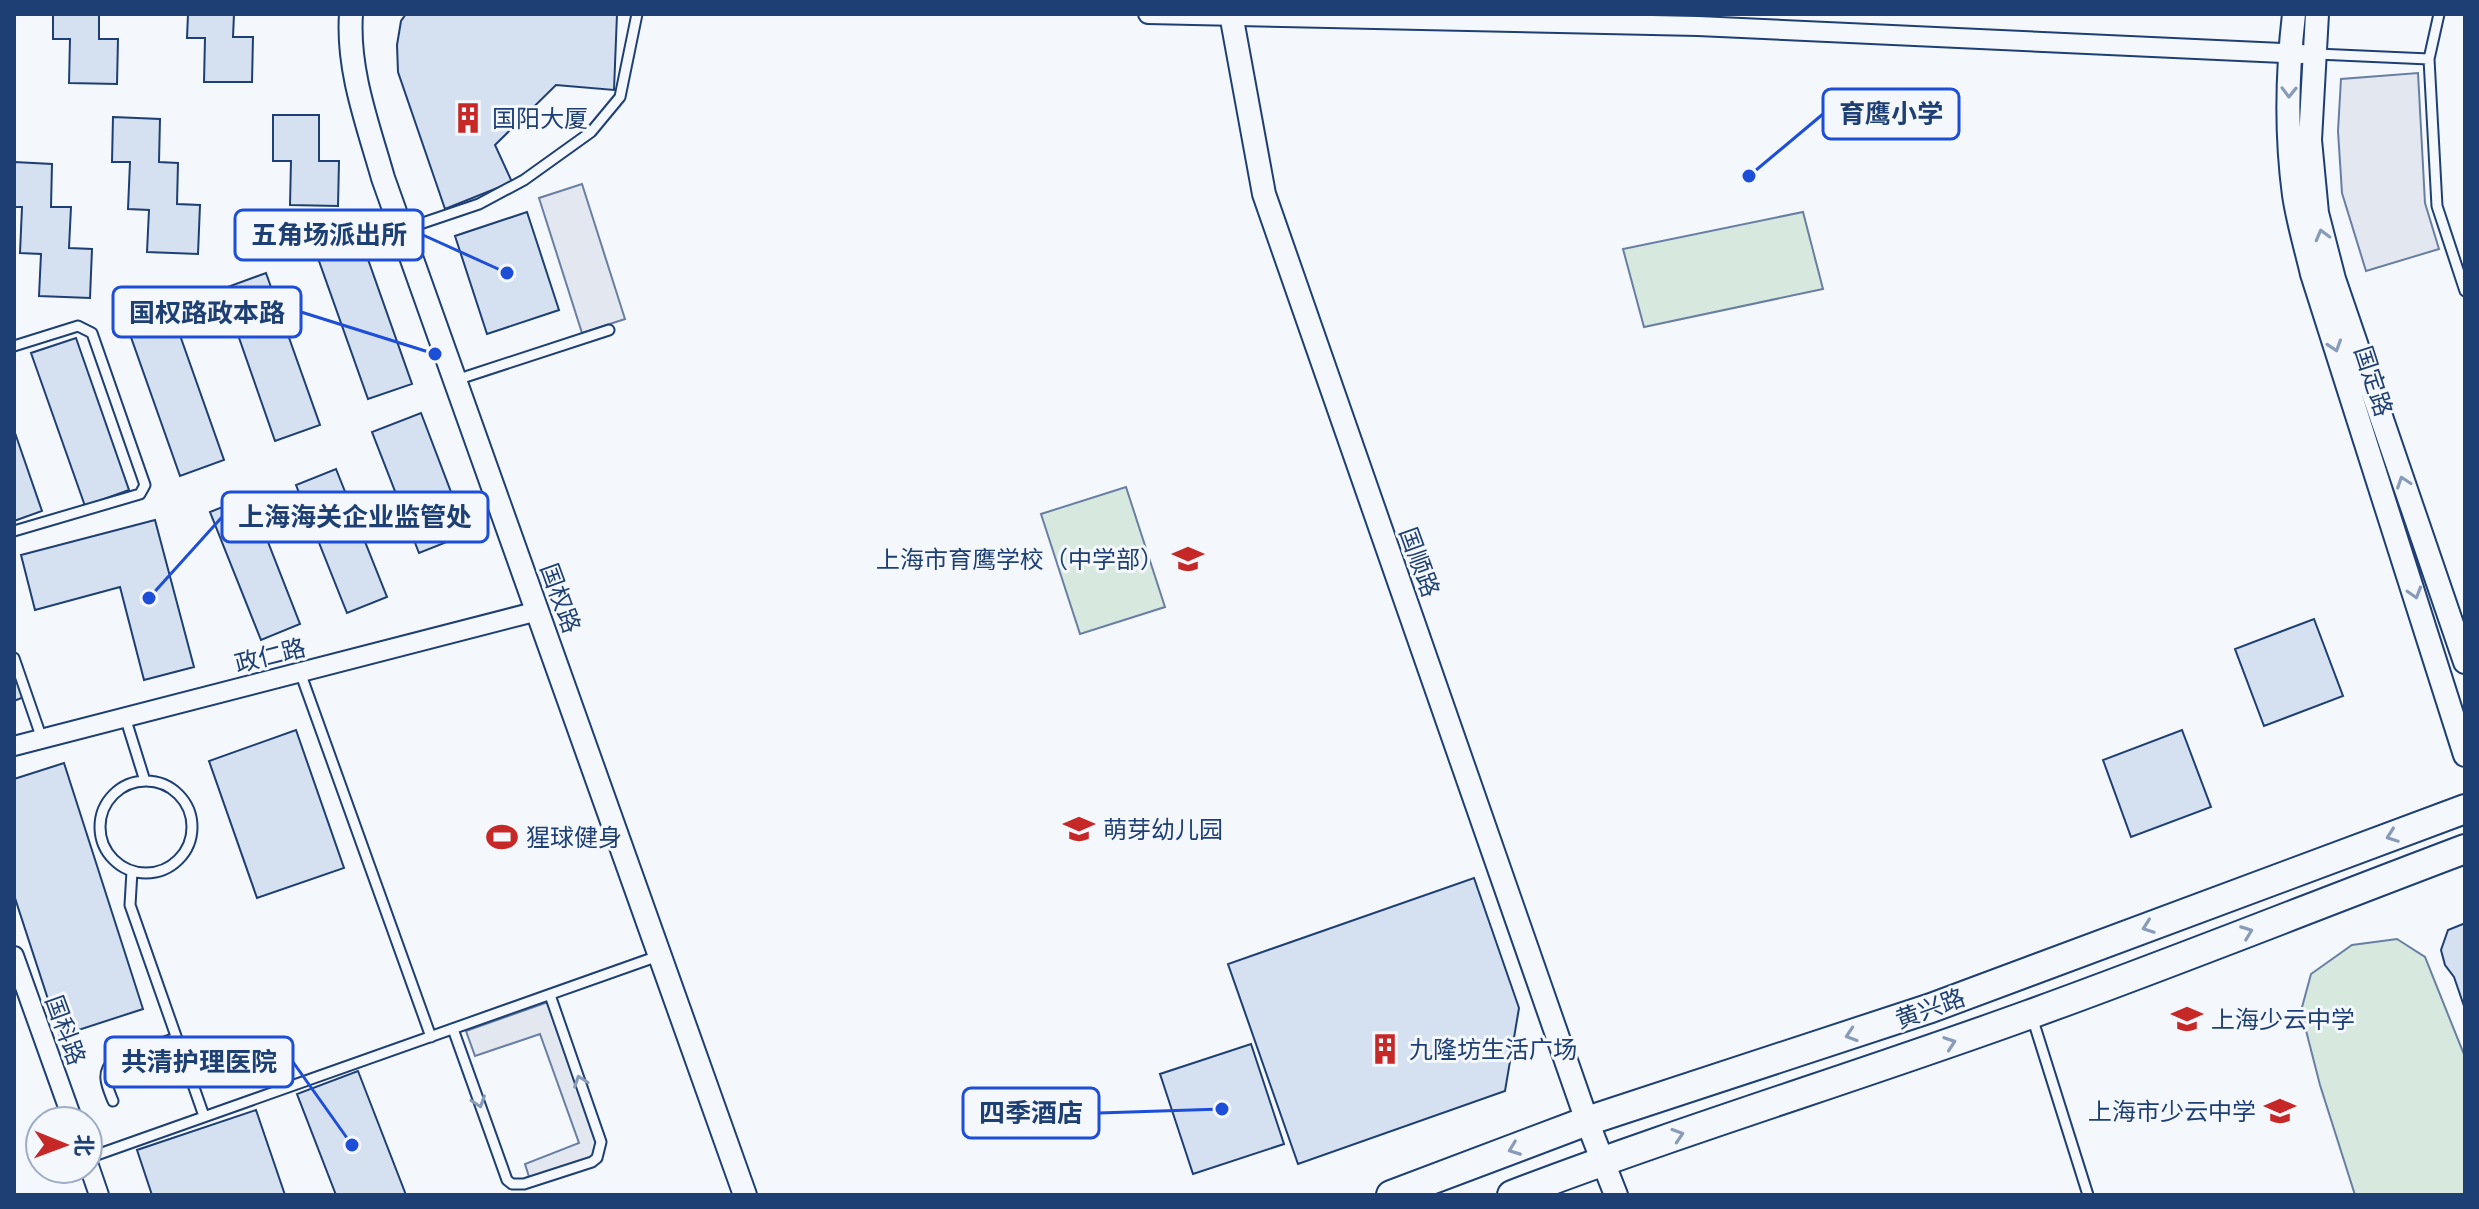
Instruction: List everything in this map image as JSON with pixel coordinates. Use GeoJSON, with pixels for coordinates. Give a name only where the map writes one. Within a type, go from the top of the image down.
{"type":"FeatureCollection","features":[{"type":"Feature","properties":{"kind":"main road","name":"黄兴路"},"geometry":{"type":"LineString","coordinates":[[1391,1195],[1587,1121],[1931,1008],[2465,809]]}},
{"type":"Feature","properties":{"kind":"main road","name":"黄兴路"},"geometry":{"type":"LineString","coordinates":[[1512,1195],[1604,1160],[2031,1014],[2465,849]]}},
{"type":"Feature","properties":{"kind":"street","name":"国权路"},"geometry":{"type":"LineString","coordinates":[[351,14],[350,30],[359,95],[383,178],[745,1195]]}},
{"type":"Feature","properties":{"kind":"street"},"geometry":{"type":"LineString","coordinates":[[1148,14],[1698,20],[2313,54]]}},
{"type":"Feature","properties":{"kind":"street","name":"国定路"},"geometry":{"type":"LineString","coordinates":[[2294,14],[2289,54],[2288,130],[2294,197],[2312,274],[2465,755]]}},
{"type":"Feature","properties":{"kind":"street","name":"国定路"},"geometry":{"type":"LineString","coordinates":[[2317,14],[2310,140],[2317,213],[2334,279],[2465,662]]}},
{"type":"Feature","properties":{"kind":"street","name":"国顺路"},"geometry":{"type":"LineString","coordinates":[[1231,16],[1264,194],[1587,1121],[1616,1195]]}},
{"type":"Feature","properties":{"kind":"street","name":"政仁路"},"geometry":{"type":"LineString","coordinates":[[14,746],[538,611]]}},
{"type":"Feature","properties":{"kind":"street","name":"国科路"},"geometry":{"type":"LineString","coordinates":[[14,956],[67,1105]]}},
{"type":"Feature","properties":{"kind":"lane"},"geometry":{"type":"LineString","coordinates":[[402,230],[479,204],[524,180],[591,132],[620,97],[637,14]]}},
{"type":"Feature","properties":{"kind":"lane"},"geometry":{"type":"LineString","coordinates":[[2439,14],[2429,59],[2437,206],[2465,291]]}},
{"type":"Feature","properties":{"kind":"lane"},"geometry":{"type":"LineString","coordinates":[[2313,54],[2429,59]]}},
{"type":"Feature","properties":{"kind":"lane"},"geometry":{"type":"LineString","coordinates":[[14,346],[78,326],[92,333],[145,485],[140,494],[14,531]]}},
{"type":"Feature","properties":{"kind":"lane"},"geometry":{"type":"LineString","coordinates":[[456,380],[609,330]]}},
{"type":"Feature","properties":{"kind":"lane"},"geometry":{"type":"LineString","coordinates":[[14,658],[42,739]]}},
{"type":"Feature","properties":{"kind":"lane"},"geometry":{"type":"LineString","coordinates":[[300,672],[431,1037]]}},
{"type":"Feature","properties":{"kind":"lane"},"geometry":{"type":"LineString","coordinates":[[125,717],[145,781]]}},
{"type":"Feature","properties":{"kind":"lane"},"geometry":{"type":"LineString","coordinates":[[145,781],[159,783],[179,795],[188,809],[192,826],[188,845],[181,856],[168,867],[152,873],[132,871],[113,859],[100,834],[101,815],[107,802],[117,791],[131,783],[145,781]]}},
{"type":"Feature","properties":{"kind":"lane"},"geometry":{"type":"LineString","coordinates":[[132,871],[130,905],[204,1116]]}},
{"type":"Feature","properties":{"kind":"lane"},"geometry":{"type":"LineString","coordinates":[[104,1155],[204,1116],[661,955]]}},
{"type":"Feature","properties":{"kind":"lane"},"geometry":{"type":"LineString","coordinates":[[453,1029],[507,1180],[512,1184],[524,1184],[592,1162],[597,1158],[601,1142],[550,995]]}},
{"type":"Feature","properties":{"kind":"lane"},"geometry":{"type":"LineString","coordinates":[[2031,1014],[2088,1195]]}},
{"type":"Feature","properties":{"kind":"lane"},"geometry":{"type":"LineString","coordinates":[[113,1101],[105,1080],[107,1066],[114,1060],[176,1038]]}},
{"type":"Feature","properties":{"kind":"shaded area"},"geometry":{"type":"Polygon","coordinates":[[[2418,73],[2425,203],[2439,249],[2366,271],[2342,193],[2338,131],[2341,79],[2418,73]]]}},
{"type":"Feature","properties":{"kind":"shaded area"},"geometry":{"type":"Polygon","coordinates":[[[582,184],[625,319],[582,333],[539,198],[582,184]]]}},
{"type":"Feature","properties":{"kind":"shaded area"},"geometry":{"type":"Polygon","coordinates":[[[1803,212],[1823,289],[1644,327],[1623,249],[1803,212]]]}},
{"type":"Feature","properties":{"kind":"shaded area"},"geometry":{"type":"Polygon","coordinates":[[[1126,487],[1165,607],[1080,634],[1041,514],[1126,487]]]}},
{"type":"Feature","properties":{"kind":"shaded area"},"geometry":{"type":"Polygon","coordinates":[[[2397,939],[2425,957],[2465,1057],[2465,1195],[2355,1195],[2320,1085],[2301,1011],[2311,974],[2352,945],[2397,939]]]}},
{"type":"Feature","properties":{"kind":"shaded area"},"geometry":{"type":"Polygon","coordinates":[[[548,1002],[598,1144],[595,1156],[530,1180],[525,1164],[579,1143],[540,1034],[475,1056],[466,1031],[548,1002]]]}},
{"type":"Feature","properties":{"kind":"building"},"geometry":{"type":"Polygon","coordinates":[[[53,14],[99,14],[99,39],[118,39],[117,84],[69,83],[70,39],[53,39],[53,14]]]}},
{"type":"Feature","properties":{"kind":"building"},"geometry":{"type":"Polygon","coordinates":[[[188,14],[234,14],[233,37],[253,37],[252,82],[204,82],[205,38],[187,38],[188,14]]]}},
{"type":"Feature","properties":{"kind":"building","name":"国阳大厦"},"geometry":{"type":"Polygon","coordinates":[[[406,14],[617,14],[614,90],[556,85],[495,145],[512,182],[445,209],[398,72],[397,45],[401,21],[406,14]]]}},
{"type":"Feature","properties":{"kind":"building"},"geometry":{"type":"Polygon","coordinates":[[[273,115],[319,115],[319,161],[339,161],[338,206],[290,205],[291,161],[273,161],[273,115]]]}},
{"type":"Feature","properties":{"kind":"building"},"geometry":{"type":"Polygon","coordinates":[[[113,117],[160,119],[159,162],[178,163],[177,204],[200,205],[198,254],[147,252],[149,210],[128,209],[130,162],[112,162],[113,117]]]}},
{"type":"Feature","properties":{"kind":"building"},"geometry":{"type":"Polygon","coordinates":[[[14,162],[52,164],[51,207],[71,207],[69,248],[92,249],[90,298],[39,296],[41,254],[20,253],[22,207],[14,207],[14,162]]]}},
{"type":"Feature","properties":{"kind":"building"},"geometry":{"type":"Polygon","coordinates":[[[527,212],[559,310],[487,334],[455,236],[527,212]]]}},
{"type":"Feature","properties":{"kind":"building"},"geometry":{"type":"Polygon","coordinates":[[[358,231],[412,384],[368,399],[314,247],[358,231]]]}},
{"type":"Feature","properties":{"kind":"building"},"geometry":{"type":"Polygon","coordinates":[[[266,273],[320,425],[275,441],[222,289],[266,273]]]}},
{"type":"Feature","properties":{"kind":"building"},"geometry":{"type":"Polygon","coordinates":[[[170,307],[224,460],[180,476],[126,323],[170,307]]]}},
{"type":"Feature","properties":{"kind":"building"},"geometry":{"type":"Polygon","coordinates":[[[76,338],[129,490],[85,506],[31,353],[76,338]]]}},
{"type":"Feature","properties":{"kind":"building"},"geometry":{"type":"Polygon","coordinates":[[[421,413],[467,534],[419,553],[372,432],[421,413]]]}},
{"type":"Feature","properties":{"kind":"building"},"geometry":{"type":"Polygon","coordinates":[[[14,430],[42,511],[14,521],[14,430]]]}},
{"type":"Feature","properties":{"kind":"building"},"geometry":{"type":"Polygon","coordinates":[[[336,469],[387,597],[347,613],[296,485],[336,469]]]}},
{"type":"Feature","properties":{"kind":"building"},"geometry":{"type":"Polygon","coordinates":[[[250,496],[300,624],[261,640],[210,512],[250,496]]]}},
{"type":"Feature","properties":{"kind":"building"},"geometry":{"type":"Polygon","coordinates":[[[155,520],[194,667],[144,680],[120,587],[35,610],[21,555],[155,520]]]}},
{"type":"Feature","properties":{"kind":"building"},"geometry":{"type":"Polygon","coordinates":[[[2314,619],[2343,696],[2264,726],[2235,649],[2314,619]]]}},
{"type":"Feature","properties":{"kind":"building"},"geometry":{"type":"Polygon","coordinates":[[[14,667],[24,697],[14,701],[14,667]]]}},
{"type":"Feature","properties":{"kind":"building"},"geometry":{"type":"Polygon","coordinates":[[[296,730],[344,868],[257,898],[209,761],[296,730]]]}},
{"type":"Feature","properties":{"kind":"building"},"geometry":{"type":"Polygon","coordinates":[[[2182,730],[2211,807],[2131,837],[2103,760],[2182,730]]]}},
{"type":"Feature","properties":{"kind":"building"},"geometry":{"type":"Polygon","coordinates":[[[64,763],[143,1009],[60,1036],[14,895],[14,779],[64,763]]]}},
{"type":"Feature","properties":{"kind":"building","name":"九隆坊生活广场"},"geometry":{"type":"Polygon","coordinates":[[[1474,878],[1519,1008],[1505,1091],[1298,1164],[1228,964],[1474,878]]]}},
{"type":"Feature","properties":{"kind":"building"},"geometry":{"type":"Polygon","coordinates":[[[2463,924],[2465,1009],[2441,950],[2448,930],[2463,924]]]}},
{"type":"Feature","properties":{"kind":"building"},"geometry":{"type":"Polygon","coordinates":[[[1251,1044],[1284,1144],[1193,1174],[1160,1074],[1251,1044]]]}},
{"type":"Feature","properties":{"kind":"building"},"geometry":{"type":"Polygon","coordinates":[[[358,1071],[406,1195],[336,1195],[297,1094],[358,1071]]]}},
{"type":"Feature","properties":{"kind":"building"},"geometry":{"type":"Polygon","coordinates":[[[256,1110],[285,1195],[152,1195],[137,1150],[256,1110]]]}},
{"type":"Feature","properties":{"kind":"place","name":"国阳大厦"},"geometry":{"type":"Point","coordinates":[468,118]}},
{"type":"Feature","properties":{"kind":"place","name":"育鹰小学"},"geometry":{"type":"Point","coordinates":[1749,176]}},
{"type":"Feature","properties":{"kind":"place","name":"五角场派出所"},"geometry":{"type":"Point","coordinates":[507,273]}},
{"type":"Feature","properties":{"kind":"place","name":"国权路政本路"},"geometry":{"type":"Point","coordinates":[435,354]}},
{"type":"Feature","properties":{"kind":"place","name":"上海市育鹰学校（中学部）"},"geometry":{"type":"Point","coordinates":[1188,559]}},
{"type":"Feature","properties":{"kind":"place","name":"上海海关企业监管处"},"geometry":{"type":"Point","coordinates":[149,598]}},
{"type":"Feature","properties":{"kind":"place","name":"萌芽幼儿园"},"geometry":{"type":"Point","coordinates":[1079,829]}},
{"type":"Feature","properties":{"kind":"place","name":"猩球健身"},"geometry":{"type":"Point","coordinates":[502,837]}},
{"type":"Feature","properties":{"kind":"place","name":"上海少云中学"},"geometry":{"type":"Point","coordinates":[2187,1019]}},
{"type":"Feature","properties":{"kind":"place","name":"九隆坊生活广场"},"geometry":{"type":"Point","coordinates":[1385,1049]}},
{"type":"Feature","properties":{"kind":"place","name":"四季酒店"},"geometry":{"type":"Point","coordinates":[1222,1109]}},
{"type":"Feature","properties":{"kind":"place","name":"上海市少云中学"},"geometry":{"type":"Point","coordinates":[2280,1111]}},
{"type":"Feature","properties":{"kind":"place","name":"共清护理医院"},"geometry":{"type":"Point","coordinates":[352,1145]}}]}
